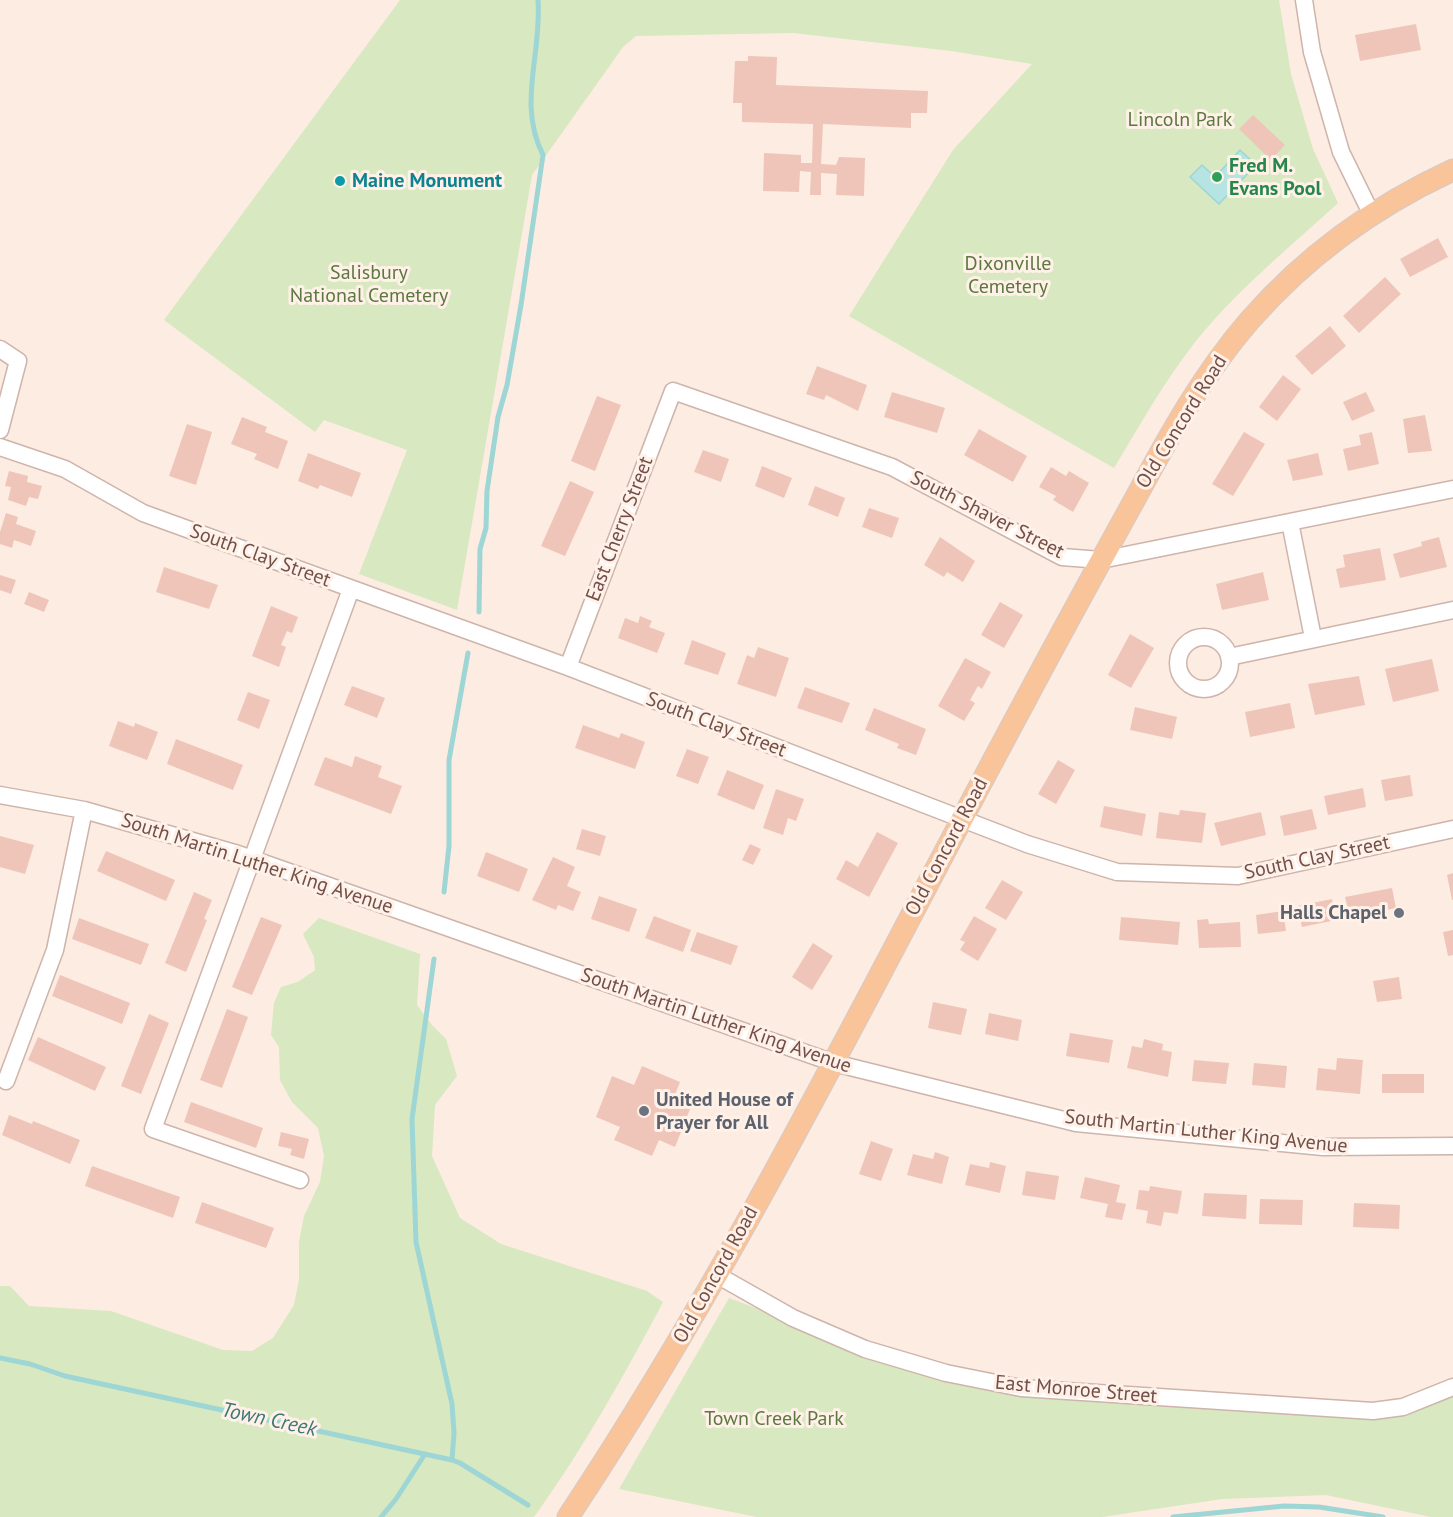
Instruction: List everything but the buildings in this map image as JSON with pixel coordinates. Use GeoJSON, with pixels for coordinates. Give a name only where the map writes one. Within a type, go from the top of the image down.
{"type":"FeatureCollection","features":[{"type":"Feature","properties":{"kind":"main road","name":"Old Concord Road"},"geometry":{"type":"LineString","coordinates":[[568,1517],[658,1378],[717,1275],[834,1063],[1101,560],[1185,411],[1226,350],[1284,284],[1336,238],[1371,213],[1453,170]]}},
{"type":"Feature","properties":{"kind":"street"},"geometry":{"type":"LineString","coordinates":[[1304,0],[1312,52],[1341,152],[1371,213]]}},
{"type":"Feature","properties":{"kind":"street"},"geometry":{"type":"LineString","coordinates":[[0,349],[18,361],[0,430]]}},
{"type":"Feature","properties":{"kind":"street","name":"South Shaver Street"},"geometry":{"type":"LineString","coordinates":[[673,391],[892,467],[1062,557],[1101,560],[1453,489]]}},
{"type":"Feature","properties":{"kind":"street","name":"East Cherry Street"},"geometry":{"type":"LineString","coordinates":[[568,667],[673,391]]}},
{"type":"Feature","properties":{"kind":"street","name":"South Clay Street"},"geometry":{"type":"LineString","coordinates":[[0,447],[65,469],[143,513],[568,667],[961,820],[1027,844],[1117,872],[1238,876],[1453,829]]}},
{"type":"Feature","properties":{"kind":"street"},"geometry":{"type":"LineString","coordinates":[[1290,522],[1313,638]]}},
{"type":"Feature","properties":{"kind":"street"},"geometry":{"type":"LineString","coordinates":[[300,1180],[153,1129],[254,860],[351,589]]}},
{"type":"Feature","properties":{"kind":"street"},"geometry":{"type":"LineString","coordinates":[[1229,657],[1453,610]]}},
{"type":"Feature","properties":{"kind":"street","name":"South Martin Luther King Avenue"},"geometry":{"type":"LineString","coordinates":[[0,795],[84,810],[254,860],[834,1063],[1076,1122],[1323,1147],[1453,1146]]}},
{"type":"Feature","properties":{"kind":"street"},"geometry":{"type":"LineString","coordinates":[[6,1081],[56,950],[84,810]]}},
{"type":"Feature","properties":{"kind":"street","name":"East Monroe Street"},"geometry":{"type":"LineString","coordinates":[[717,1275],[793,1318],[865,1349],[946,1373],[1021,1388],[1373,1411],[1402,1407],[1453,1388]]}},
{"type":"Feature","properties":{"kind":"green space"},"geometry":{"type":"Polygon","coordinates":[[[400,0],[1279,0],[1291,74],[1313,149],[1338,203],[1246,287],[1212,322],[1163,387],[1114,468],[849,316],[953,150],[1032,64],[951,51],[793,33],[636,36],[623,47],[532,175],[457,610],[359,574],[407,450],[324,420],[315,432],[164,320],[400,0]]]}},
{"type":"Feature","properties":{"kind":"green space"},"geometry":{"type":"Polygon","coordinates":[[[319,918],[420,954],[417,1005],[446,1039],[457,1076],[435,1105],[432,1156],[460,1218],[501,1244],[647,1291],[663,1302],[586,1439],[534,1517],[0,1517],[0,1286],[10,1286],[29,1306],[111,1311],[223,1350],[252,1351],[273,1338],[294,1305],[299,1280],[299,1242],[304,1216],[320,1182],[324,1156],[318,1128],[292,1102],[280,1080],[279,1047],[271,1035],[274,1003],[281,987],[298,982],[315,970],[314,957],[303,934],[319,918]]]}},
{"type":"Feature","properties":{"kind":"green space","name":"Town Creek Park"},"geometry":{"type":"Polygon","coordinates":[[[729,1298],[865,1349],[1021,1388],[1373,1411],[1453,1386],[1453,1517],[1431,1517],[1326,1495],[1222,1499],[1102,1517],[757,1517],[619,1489],[729,1298]]]}},
{"type":"Feature","properties":{"kind":"water","name":"Fred M. Evans Pool"},"geometry":{"type":"Polygon","coordinates":[[[1240,150],[1256,165],[1219,204],[1190,177],[1202,165],[1215,177],[1240,150]]]}},
{"type":"Feature","properties":{"kind":"waterway"},"geometry":{"type":"LineString","coordinates":[[479,612],[480,549],[486,528],[487,491],[498,417],[507,385],[521,305],[543,155],[535,136],[531,98],[537,40],[538,0]]}},
{"type":"Feature","properties":{"kind":"waterway"},"geometry":{"type":"LineString","coordinates":[[444,892],[449,846],[449,760],[468,653]]}},
{"type":"Feature","properties":{"kind":"waterway"},"geometry":{"type":"LineString","coordinates":[[434,959],[412,1119],[416,1242],[452,1404],[454,1433],[452,1460]]}},
{"type":"Feature","properties":{"kind":"waterway","name":"Town Creek"},"geometry":{"type":"LineString","coordinates":[[0,1358],[30,1364],[65,1376],[452,1460],[528,1505]]}},
{"type":"Feature","properties":{"kind":"waterway"},"geometry":{"type":"LineString","coordinates":[[381,1517],[396,1499],[425,1454]]}},
{"type":"Feature","properties":{"kind":"waterway","name":"Town Creek"},"geometry":{"type":"LineString","coordinates":[[1173,1517],[1284,1506],[1319,1507],[1383,1517]]}},
{"type":"Feature","properties":{"kind":"place","name":"Fred M. Evans Pool"},"geometry":{"type":"Point","coordinates":[1217,177]}},
{"type":"Feature","properties":{"kind":"place","name":"Maine Monument"},"geometry":{"type":"Point","coordinates":[340,181]}},
{"type":"Feature","properties":{"kind":"place","name":"Halls Chapel"},"geometry":{"type":"Point","coordinates":[1399,913]}},
{"type":"Feature","properties":{"kind":"place","name":"United House of Prayer for All"},"geometry":{"type":"Point","coordinates":[644,1111]}},
{"type":"Feature","properties":{"kind":"park label","name":"Lincoln Park"},"geometry":{"type":"Point","coordinates":[1180,120]}},
{"type":"Feature","properties":{"kind":"park label","name":"Dixonville Cemetery"},"geometry":{"type":"Point","coordinates":[1008,276]}},
{"type":"Feature","properties":{"kind":"park label","name":"Salisbury National Cemetery"},"geometry":{"type":"Point","coordinates":[369,284]}}]}
